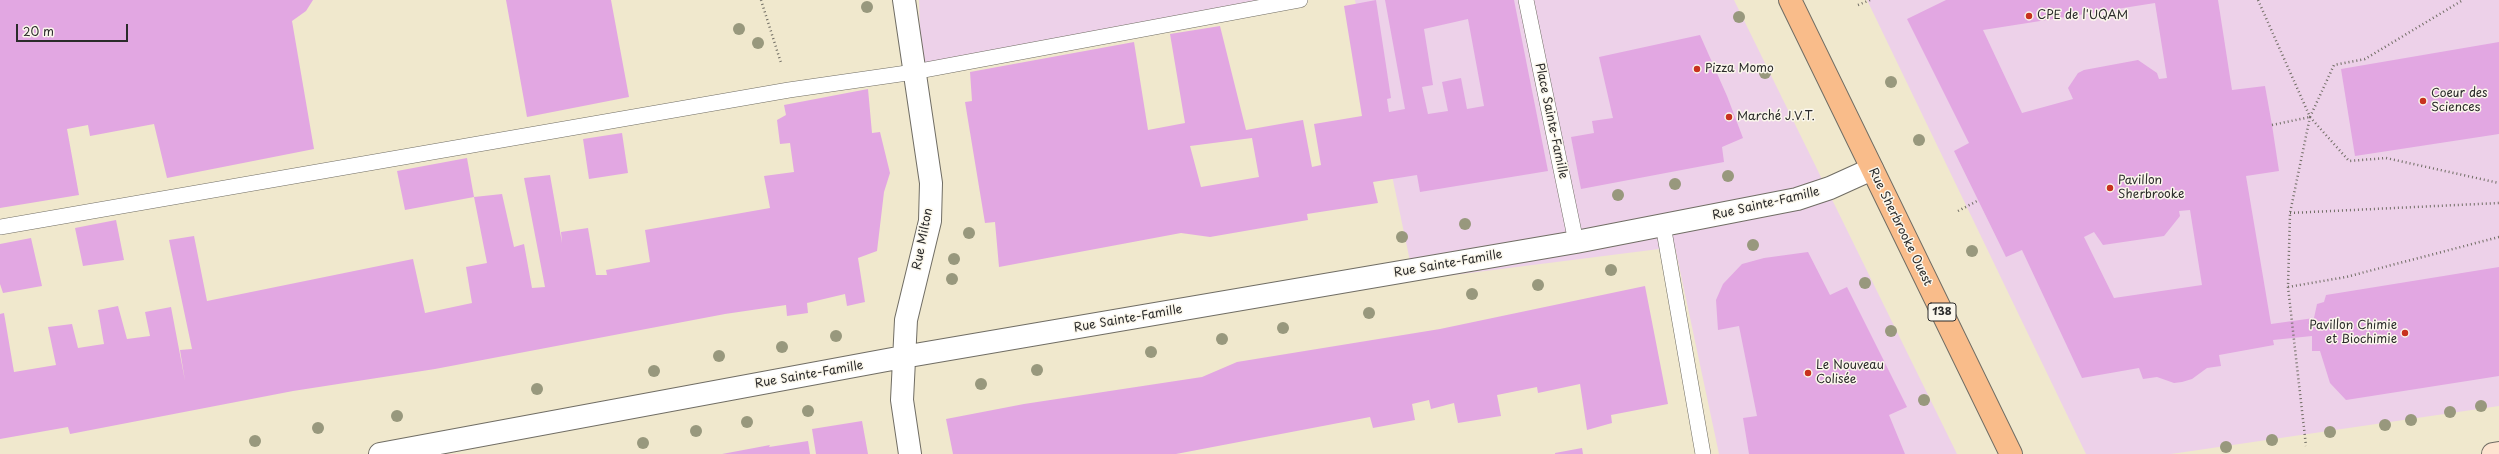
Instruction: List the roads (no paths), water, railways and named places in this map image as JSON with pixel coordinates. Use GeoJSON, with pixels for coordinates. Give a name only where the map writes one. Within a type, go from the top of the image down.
{"type":"FeatureCollection","features":[{"type":"Feature","properties":{"kind":"main road","name":"Rue Sherbrooke Ouest"},"geometry":{"type":"LineString","coordinates":[[1790,0],[2011,454]]}},
{"type":"Feature","properties":{"kind":"street","name":"Rue Milton"},"geometry":{"type":"LineString","coordinates":[[904,0],[931,183],[930,221],[906,320],[903,358],[902,400],[910,454]]}},
{"type":"Feature","properties":{"kind":"street","name":"Rue Sainte-Famille"},"geometry":{"type":"LineString","coordinates":[[380,454],[903,358],[1576,242],[1812,195],[1872,169]]}},
{"type":"Feature","properties":{"kind":"street"},"geometry":{"type":"LineString","coordinates":[[2493,454],[2499,453]]}},
{"type":"Feature","properties":{"kind":"lane"},"geometry":{"type":"LineString","coordinates":[[0,227],[789,90],[914,72],[1300,0]]}},
{"type":"Feature","properties":{"kind":"lane","name":"Place Sainte-Famille"},"geometry":{"type":"LineString","coordinates":[[1526,0],[1576,242]]}},
{"type":"Feature","properties":{"kind":"lane"},"geometry":{"type":"LineString","coordinates":[[1663,225],[1703,454]]}},
{"type":"Feature","properties":{"kind":"place","name":"CPE de l'UQAM"},"geometry":{"type":"Point","coordinates":[2029,16]}},
{"type":"Feature","properties":{"kind":"place","name":"Pizza Momo"},"geometry":{"type":"Point","coordinates":[1697,69]}},
{"type":"Feature","properties":{"kind":"place","name":"Coeur des Sciences"},"geometry":{"type":"Point","coordinates":[2423,101]}},
{"type":"Feature","properties":{"kind":"place","name":"Marché J.V.T."},"geometry":{"type":"Point","coordinates":[1729,117]}},
{"type":"Feature","properties":{"kind":"place","name":"Pavillon Sherbrooke"},"geometry":{"type":"Point","coordinates":[2110,188]}},
{"type":"Feature","properties":{"kind":"place","name":"Pavillon Chimie et Biochimie"},"geometry":{"type":"Point","coordinates":[2405,333]}},
{"type":"Feature","properties":{"kind":"place","name":"Le Nouveau Colisée"},"geometry":{"type":"Point","coordinates":[1808,373]}}]}
